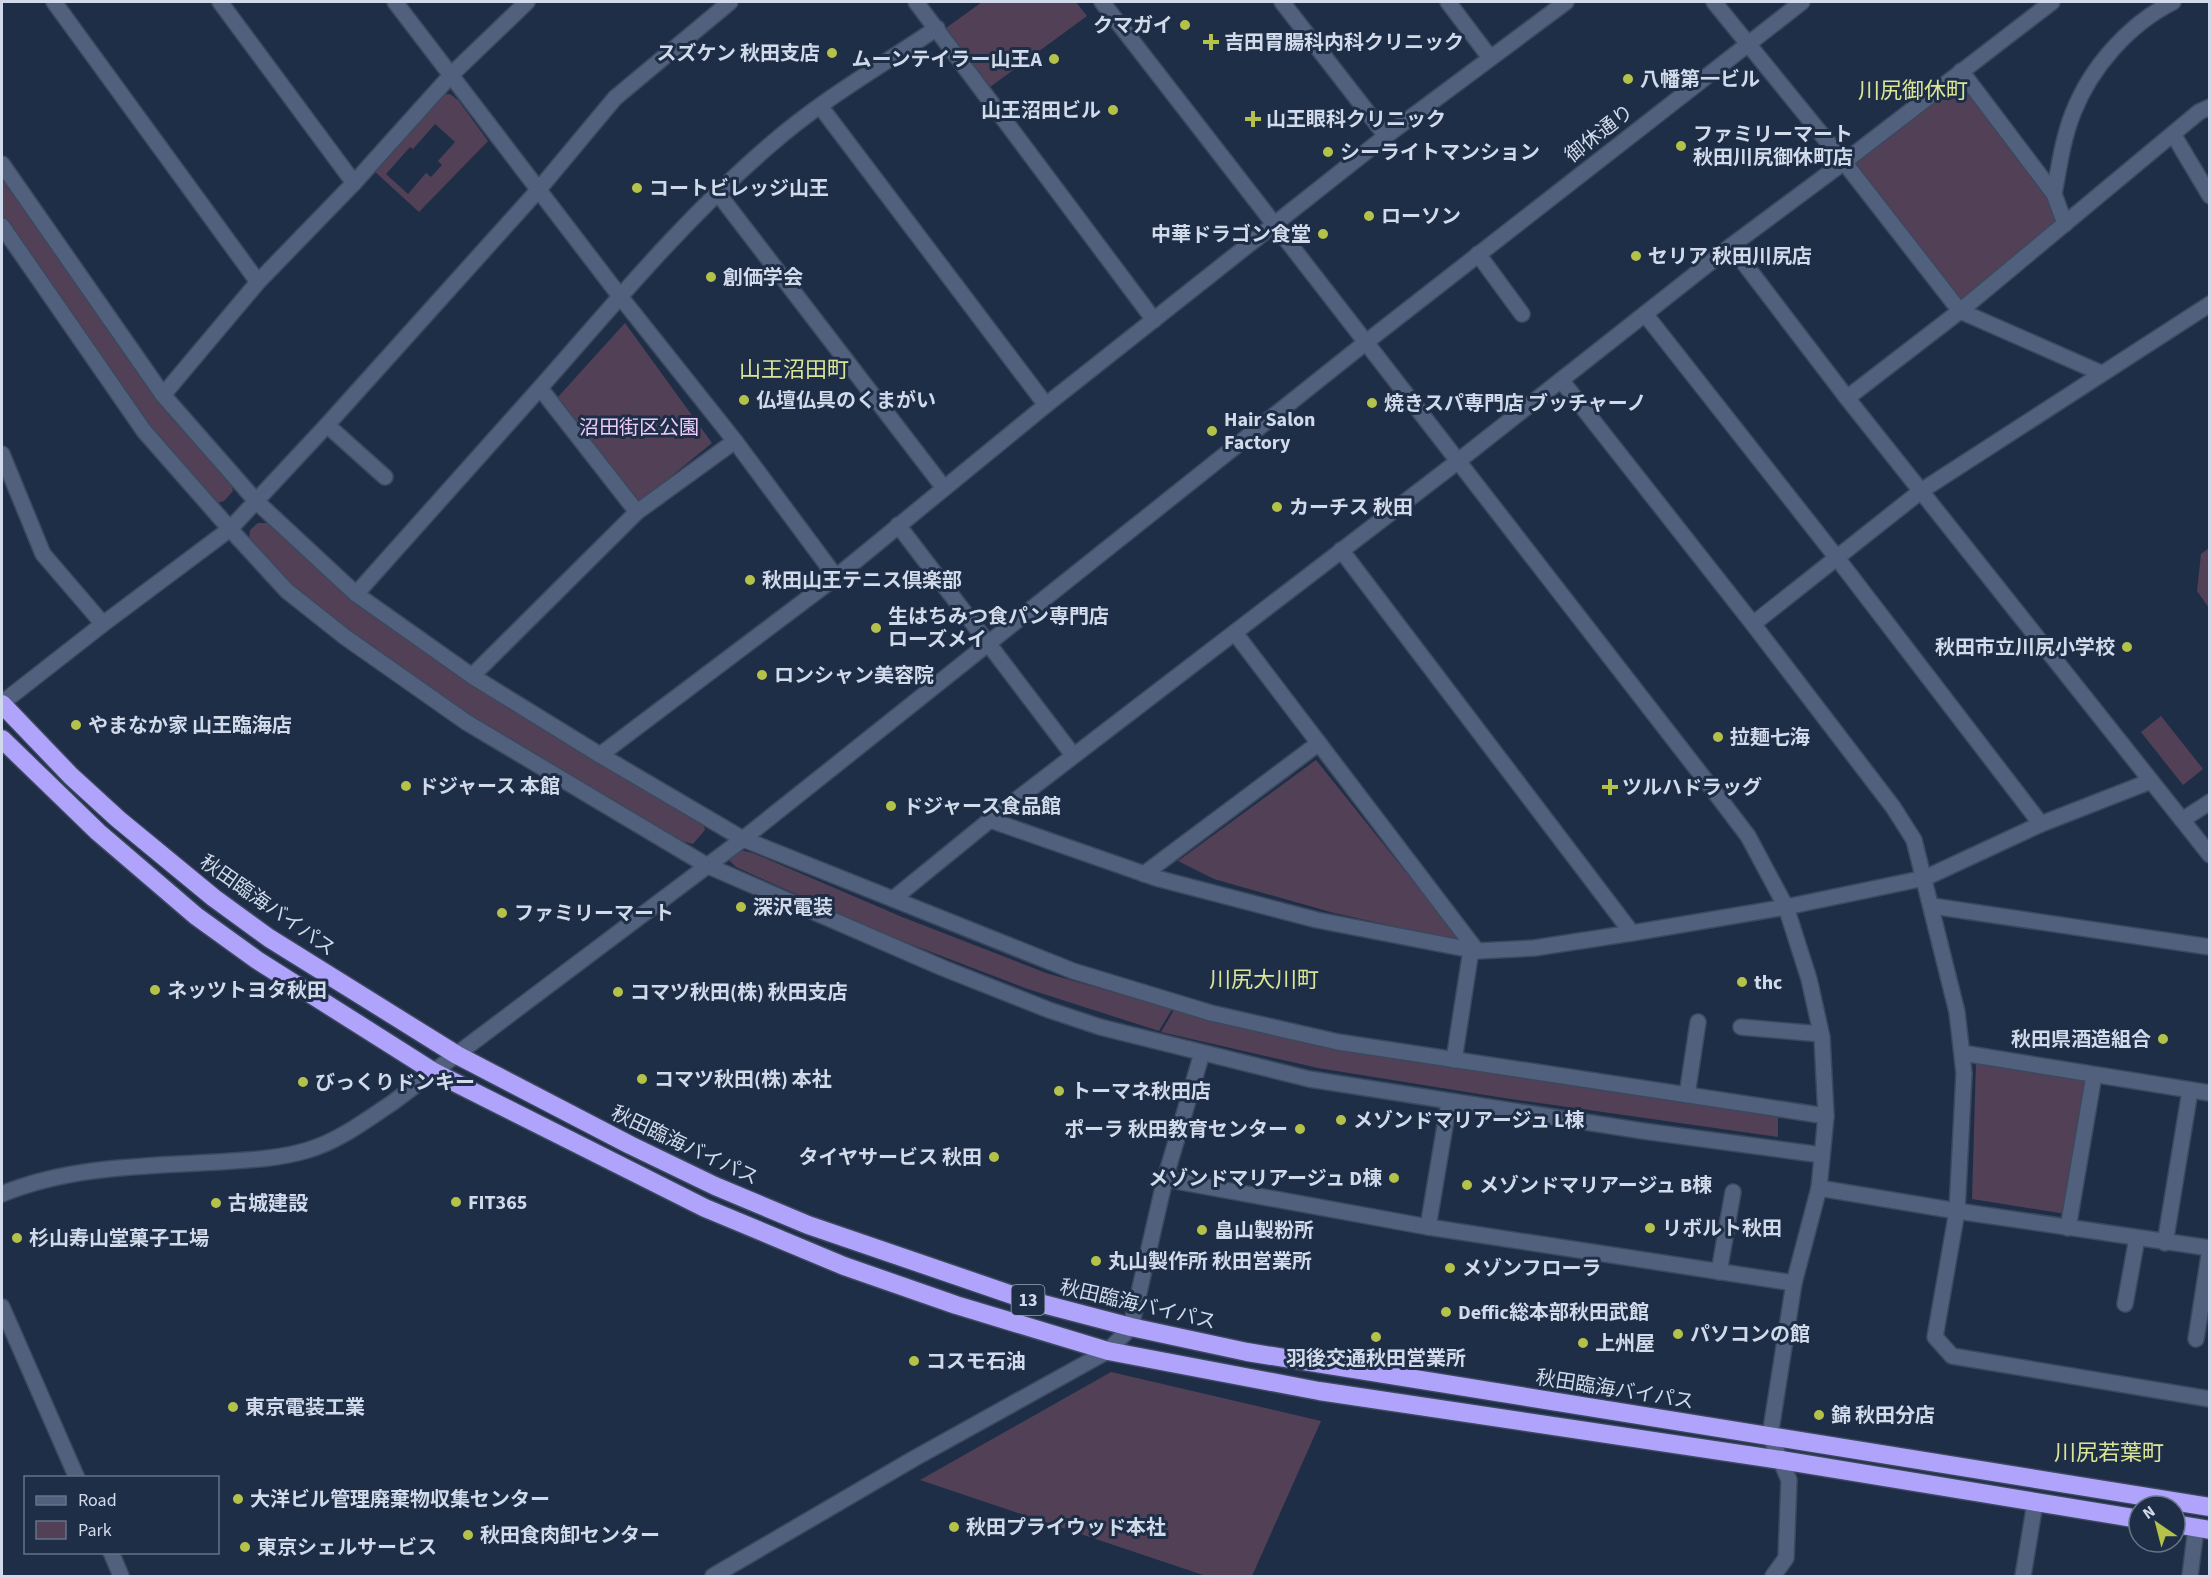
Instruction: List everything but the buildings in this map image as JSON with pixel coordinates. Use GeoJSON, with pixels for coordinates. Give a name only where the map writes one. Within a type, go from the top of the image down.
{"type":"FeatureCollection","features":[{"type":"Feature","properties":{"kind":"highway","name":"秋田臨海バイパス"},"geometry":{"type":"LineString","coordinates":[[2,704],[71,776],[214,898],[269,938],[457,1055],[630,1145],[715,1186],[808,1225],[1024,1299],[1131,1327],[1247,1352],[2210,1507]]}},
{"type":"Feature","properties":{"kind":"highway","name":"13"},"geometry":{"type":"LineString","coordinates":[[2,739],[98,832],[196,916],[257,960],[434,1072],[694,1203],[844,1266],[956,1305],[1108,1351],[1319,1391],[1781,1460],[2127,1517]]}},
{"type":"Feature","properties":{"kind":"highway"},"geometry":{"type":"LineString","coordinates":[[2187,1526],[2203,1529]]}},
{"type":"Feature","properties":{"kind":"street"},"geometry":{"type":"LineString","coordinates":[[54,2],[258,282]]}},
{"type":"Feature","properties":{"kind":"street"},"geometry":{"type":"LineString","coordinates":[[220,2],[354,183]]}},
{"type":"Feature","properties":{"kind":"street"},"geometry":{"type":"LineString","coordinates":[[395,2],[735,441],[836,577]]}},
{"type":"Feature","properties":{"kind":"street"},"geometry":{"type":"LineString","coordinates":[[163,396],[258,282],[354,183],[452,74],[527,2]]}},
{"type":"Feature","properties":{"kind":"street"},"geometry":{"type":"LineString","coordinates":[[2,704],[103,624],[230,529],[327,425],[540,188],[615,98],[730,2]]}},
{"type":"Feature","properties":{"kind":"street"},"geometry":{"type":"LineString","coordinates":[[916,2],[1154,320]]}},
{"type":"Feature","properties":{"kind":"street"},"geometry":{"type":"LineString","coordinates":[[1102,2],[1748,836],[1785,907],[1809,978],[1821,1034],[1826,1116],[1819,1188],[1794,1283],[1770,1436],[1789,1480],[1786,1558],[1773,1576]]}},
{"type":"Feature","properties":{"kind":"street"},"geometry":{"type":"LineString","coordinates":[[1282,2],[1386,136]]}},
{"type":"Feature","properties":{"kind":"street"},"geometry":{"type":"LineString","coordinates":[[1448,2],[1492,57]]}},
{"type":"Feature","properties":{"kind":"street"},"geometry":{"type":"LineString","coordinates":[[600,755],[836,577],[1046,405],[1386,136],[1566,2]]}},
{"type":"Feature","properties":{"kind":"street"},"geometry":{"type":"LineString","coordinates":[[1714,2],[1845,162],[1960,311],[2101,373]]}},
{"type":"Feature","properties":{"kind":"street","name":"御休通り"},"geometry":{"type":"LineString","coordinates":[[2,1194],[21,1186],[108,1169],[272,1158],[310,1149],[338,1138],[392,1103],[742,838],[1365,343],[1802,2]]}},
{"type":"Feature","properties":{"kind":"street"},"geometry":{"type":"LineString","coordinates":[[893,899],[1073,755],[1457,462],[1731,246],[1845,162],[2052,2]]}},
{"type":"Feature","properties":{"kind":"street"},"geometry":{"type":"LineString","coordinates":[[2054,194],[2073,113],[2093,74],[2126,36],[2162,7],[2173,2]]}},
{"type":"Feature","properties":{"kind":"street"},"geometry":{"type":"LineString","coordinates":[[356,594],[620,295],[717,192],[771,143],[820,106],[937,28]]}},
{"type":"Feature","properties":{"kind":"street"},"geometry":{"type":"LineString","coordinates":[[1961,71],[2054,194],[2064,224]]}},
{"type":"Feature","properties":{"kind":"street"},"geometry":{"type":"LineString","coordinates":[[820,106],[1046,405]]}},
{"type":"Feature","properties":{"kind":"street"},"geometry":{"type":"LineString","coordinates":[[1846,398],[1960,311],[2199,112],[2210,107]]}},
{"type":"Feature","properties":{"kind":"street"},"geometry":{"type":"LineString","coordinates":[[2173,134],[2210,196]]}},
{"type":"Feature","properties":{"kind":"street"},"geometry":{"type":"LineString","coordinates":[[2,164],[163,396],[256,501],[356,594],[472,676],[600,755],[742,838],[1073,971],[1210,1013],[1338,1042],[1826,1116]]}},
{"type":"Feature","properties":{"kind":"street"},"geometry":{"type":"LineString","coordinates":[[717,192],[944,488]]}},
{"type":"Feature","properties":{"kind":"street"},"geometry":{"type":"LineString","coordinates":[[2,226],[144,431],[287,591],[345,637],[466,722],[706,865],[943,968],[1049,1010],[1100,1027],[1309,1079],[1643,1131],[1822,1155]]}},
{"type":"Feature","properties":{"kind":"street"},"geometry":{"type":"LineString","coordinates":[[1731,246],[1846,398],[2210,855]]}},
{"type":"Feature","properties":{"kind":"street"},"geometry":{"type":"LineString","coordinates":[[1478,254],[1522,314]]}},
{"type":"Feature","properties":{"kind":"street"},"geometry":{"type":"LineString","coordinates":[[1753,624],[1921,491],[2210,303]]}},
{"type":"Feature","properties":{"kind":"street"},"geometry":{"type":"LineString","coordinates":[[1645,314],[1838,558],[2041,824]]}},
{"type":"Feature","properties":{"kind":"street"},"geometry":{"type":"LineString","coordinates":[[1561,380],[1753,624],[1893,807],[1914,840],[1957,1012],[1964,1073],[1957,1212],[1935,1337],[1952,1356],[2210,1398]]}},
{"type":"Feature","properties":{"kind":"street"},"geometry":{"type":"LineString","coordinates":[[540,388],[637,512]]}},
{"type":"Feature","properties":{"kind":"street"},"geometry":{"type":"LineString","coordinates":[[327,425],[385,477]]}},
{"type":"Feature","properties":{"kind":"street"},"geometry":{"type":"LineString","coordinates":[[472,676],[637,512],[735,441]]}},
{"type":"Feature","properties":{"kind":"street"},"geometry":{"type":"LineString","coordinates":[[2,454],[43,554],[103,624]]}},
{"type":"Feature","properties":{"kind":"street"},"geometry":{"type":"LineString","coordinates":[[898,525],[986,644],[1073,755]]}},
{"type":"Feature","properties":{"kind":"street"},"geometry":{"type":"LineString","coordinates":[[1341,550],[1632,933]]}},
{"type":"Feature","properties":{"kind":"street"},"geometry":{"type":"LineString","coordinates":[[1235,633],[1474,950],[1454,1060]]}},
{"type":"Feature","properties":{"kind":"street"},"geometry":{"type":"LineString","coordinates":[[1144,874],[1319,743]]}},
{"type":"Feature","properties":{"kind":"street"},"geometry":{"type":"LineString","coordinates":[[990,820],[1144,874],[1317,920],[1474,950],[1534,948],[1632,933],[1785,907],[1925,878],[2041,824],[2151,782]]}},
{"type":"Feature","properties":{"kind":"street"},"geometry":{"type":"LineString","coordinates":[[2182,820],[2210,802]]}},
{"type":"Feature","properties":{"kind":"street"},"geometry":{"type":"LineString","coordinates":[[1932,906],[2210,947]]}},
{"type":"Feature","properties":{"kind":"street"},"geometry":{"type":"LineString","coordinates":[[1687,1095],[1698,1022]]}},
{"type":"Feature","properties":{"kind":"street"},"geometry":{"type":"LineString","coordinates":[[1741,1027],[1821,1034]]}},
{"type":"Feature","properties":{"kind":"street"},"geometry":{"type":"LineString","coordinates":[[713,1576],[915,1458],[1108,1351],[1131,1327],[1165,1179],[1203,1053]]}},
{"type":"Feature","properties":{"kind":"street"},"geometry":{"type":"LineString","coordinates":[[1962,1053],[2210,1094]]}},
{"type":"Feature","properties":{"kind":"street"},"geometry":{"type":"LineString","coordinates":[[2068,1228],[2094,1075]]}},
{"type":"Feature","properties":{"kind":"street"},"geometry":{"type":"LineString","coordinates":[[2165,1243],[2190,1091]]}},
{"type":"Feature","properties":{"kind":"street"},"geometry":{"type":"LineString","coordinates":[[1428,1227],[1449,1101]]}},
{"type":"Feature","properties":{"kind":"street"},"geometry":{"type":"LineString","coordinates":[[1165,1179],[1428,1227],[1794,1283]]}},
{"type":"Feature","properties":{"kind":"street"},"geometry":{"type":"LineString","coordinates":[[1819,1188],[1957,1212],[2210,1248],[2196,1339]]}},
{"type":"Feature","properties":{"kind":"street"},"geometry":{"type":"LineString","coordinates":[[1719,1272],[1733,1192]]}},
{"type":"Feature","properties":{"kind":"street"},"geometry":{"type":"LineString","coordinates":[[2125,1304],[2137,1238]]}},
{"type":"Feature","properties":{"kind":"street"},"geometry":{"type":"LineString","coordinates":[[2,1307],[76,1476]]}},
{"type":"Feature","properties":{"kind":"street"},"geometry":{"type":"LineString","coordinates":[[2023,1576],[2035,1503]]}},
{"type":"Feature","properties":{"kind":"street"},"geometry":{"type":"LineString","coordinates":[[2190,1576],[2203,1529]]}},
{"type":"Feature","properties":{"kind":"street"},"geometry":{"type":"LineString","coordinates":[[112,1554],[121,1576]]}},
{"type":"Feature","properties":{"kind":"green space"},"geometry":{"type":"Polygon","coordinates":[[[982,2],[1076,2],[1087,16],[990,87],[946,28],[982,2]]]}},
{"type":"Feature","properties":{"kind":"green space"},"geometry":{"type":"Polygon","coordinates":[[[1961,71],[2054,194],[2065,224],[1960,311],[1844,163],[1961,71]]]}},
{"type":"Feature","properties":{"kind":"green space"},"geometry":{"type":"Polygon","coordinates":[[[450,94],[458,100],[488,141],[419,212],[373,170],[442,95],[450,94]],[[435,124],[386,174],[408,194],[426,173],[431,177],[442,165],[438,161],[455,142],[435,124]]]}},
{"type":"Feature","properties":{"kind":"green space"},"geometry":{"type":"Polygon","coordinates":[[[2,173],[229,477],[233,491],[224,501],[217,503],[208,496],[146,427],[2,219],[2,173]]]}},
{"type":"Feature","properties":{"kind":"green space","name":"沼田街区公園"},"geometry":{"type":"Polygon","coordinates":[[[625,323],[712,443],[641,501],[624,493],[557,398],[625,323]]]}},
{"type":"Feature","properties":{"kind":"green space"},"geometry":{"type":"Polygon","coordinates":[[[258,523],[275,523],[353,596],[702,820],[705,830],[693,844],[676,839],[463,716],[291,589],[249,540],[250,530],[258,523]]]}},
{"type":"Feature","properties":{"kind":"green space"},"geometry":{"type":"Polygon","coordinates":[[[2209,548],[2209,608],[2197,591],[2201,554],[2209,548]]]}},
{"type":"Feature","properties":{"kind":"green space"},"geometry":{"type":"Polygon","coordinates":[[[2161,716],[2203,769],[2183,785],[2141,732],[2161,716]]]}},
{"type":"Feature","properties":{"kind":"green space"},"geometry":{"type":"Polygon","coordinates":[[[1316,760],[1461,941],[1334,913],[1214,879],[1178,861],[1316,760]]]}},
{"type":"Feature","properties":{"kind":"green space"},"geometry":{"type":"Polygon","coordinates":[[[736,849],[753,853],[902,917],[1046,973],[1172,1009],[1159,1031],[1025,988],[884,934],[736,867],[728,859],[736,849]]]}},
{"type":"Feature","properties":{"kind":"green space"},"geometry":{"type":"Polygon","coordinates":[[[1174,1010],[1778,1117],[1778,1137],[1504,1098],[1318,1068],[1161,1032],[1174,1010]]]}},
{"type":"Feature","properties":{"kind":"green space"},"geometry":{"type":"Polygon","coordinates":[[[1976,1063],[2095,1080],[2072,1215],[1972,1199],[1976,1063]]]}},
{"type":"Feature","properties":{"kind":"green space"},"geometry":{"type":"Polygon","coordinates":[[[1111,1372],[1321,1421],[1252,1576],[1206,1576],[920,1480],[1111,1372]]]}},
{"type":"Feature","properties":{"kind":"place","name":"クマガイ"},"geometry":{"type":"Point","coordinates":[1185,25]}},
{"type":"Feature","properties":{"kind":"place","name":"吉田胃腸科内科クリニック"},"geometry":{"type":"Point","coordinates":[1211,42]}},
{"type":"Feature","properties":{"kind":"place","name":"スズケン 秋田支店"},"geometry":{"type":"Point","coordinates":[832,53]}},
{"type":"Feature","properties":{"kind":"place","name":"ムーンテイラー山王A"},"geometry":{"type":"Point","coordinates":[1054,59]}},
{"type":"Feature","properties":{"kind":"place","name":"八幡第一ビル"},"geometry":{"type":"Point","coordinates":[1628,79]}},
{"type":"Feature","properties":{"kind":"place","name":"山王沼田ビル"},"geometry":{"type":"Point","coordinates":[1113,110]}},
{"type":"Feature","properties":{"kind":"place","name":"山王眼科クリニック"},"geometry":{"type":"Point","coordinates":[1253,119]}},
{"type":"Feature","properties":{"kind":"place","name":"ファミリーマート 秋田川尻御休町店"},"geometry":{"type":"Point","coordinates":[1681,146]}},
{"type":"Feature","properties":{"kind":"place","name":"シーライトマンション"},"geometry":{"type":"Point","coordinates":[1328,152]}},
{"type":"Feature","properties":{"kind":"place","name":"コートビレッジ山王"},"geometry":{"type":"Point","coordinates":[637,188]}},
{"type":"Feature","properties":{"kind":"place","name":"ローソン"},"geometry":{"type":"Point","coordinates":[1369,216]}},
{"type":"Feature","properties":{"kind":"place","name":"中華ドラゴン食堂"},"geometry":{"type":"Point","coordinates":[1323,234]}},
{"type":"Feature","properties":{"kind":"place","name":"セリア 秋田川尻店"},"geometry":{"type":"Point","coordinates":[1636,256]}},
{"type":"Feature","properties":{"kind":"place","name":"創価学会"},"geometry":{"type":"Point","coordinates":[711,277]}},
{"type":"Feature","properties":{"kind":"place","name":"仏壇仏具のくまがい"},"geometry":{"type":"Point","coordinates":[744,400]}},
{"type":"Feature","properties":{"kind":"place","name":"焼きスパ専門店 ブッチャーノ"},"geometry":{"type":"Point","coordinates":[1372,403]}},
{"type":"Feature","properties":{"kind":"place","name":"Hair Salon Factory"},"geometry":{"type":"Point","coordinates":[1212,431]}},
{"type":"Feature","properties":{"kind":"place","name":"カーチス 秋田"},"geometry":{"type":"Point","coordinates":[1277,507]}},
{"type":"Feature","properties":{"kind":"place","name":"秋田山王テニス倶楽部"},"geometry":{"type":"Point","coordinates":[750,580]}},
{"type":"Feature","properties":{"kind":"place","name":"生はちみつ食パン専門店 ローズメイ"},"geometry":{"type":"Point","coordinates":[876,628]}},
{"type":"Feature","properties":{"kind":"place","name":"秋田市立川尻小学校"},"geometry":{"type":"Point","coordinates":[2127,647]}},
{"type":"Feature","properties":{"kind":"place","name":"ロンシャン美容院"},"geometry":{"type":"Point","coordinates":[762,675]}},
{"type":"Feature","properties":{"kind":"place","name":"やまなか家 山王臨海店"},"geometry":{"type":"Point","coordinates":[76,725]}},
{"type":"Feature","properties":{"kind":"place","name":"拉麺七海"},"geometry":{"type":"Point","coordinates":[1718,737]}},
{"type":"Feature","properties":{"kind":"place","name":"ドジャース 本館"},"geometry":{"type":"Point","coordinates":[406,786]}},
{"type":"Feature","properties":{"kind":"place","name":"ツルハドラッグ"},"geometry":{"type":"Point","coordinates":[1610,787]}},
{"type":"Feature","properties":{"kind":"place","name":"ドジャース食品館"},"geometry":{"type":"Point","coordinates":[891,806]}},
{"type":"Feature","properties":{"kind":"place","name":"深沢電装"},"geometry":{"type":"Point","coordinates":[741,907]}},
{"type":"Feature","properties":{"kind":"place","name":"ファミリーマート"},"geometry":{"type":"Point","coordinates":[502,913]}},
{"type":"Feature","properties":{"kind":"place","name":"thc"},"geometry":{"type":"Point","coordinates":[1742,982]}},
{"type":"Feature","properties":{"kind":"place","name":"ネッツトヨタ秋田"},"geometry":{"type":"Point","coordinates":[155,990]}},
{"type":"Feature","properties":{"kind":"place","name":"コマツ秋田(株) 秋田支店"},"geometry":{"type":"Point","coordinates":[618,992]}},
{"type":"Feature","properties":{"kind":"place","name":"秋田県酒造組合"},"geometry":{"type":"Point","coordinates":[2163,1039]}},
{"type":"Feature","properties":{"kind":"place","name":"コマツ秋田(株) 本社"},"geometry":{"type":"Point","coordinates":[642,1079]}},
{"type":"Feature","properties":{"kind":"place","name":"びっくりドンキー"},"geometry":{"type":"Point","coordinates":[303,1082]}},
{"type":"Feature","properties":{"kind":"place","name":"トーマネ秋田店"},"geometry":{"type":"Point","coordinates":[1059,1091]}},
{"type":"Feature","properties":{"kind":"place","name":"メゾンドマリアージュ L棟"},"geometry":{"type":"Point","coordinates":[1341,1120]}},
{"type":"Feature","properties":{"kind":"place","name":"ポーラ 秋田教育センター"},"geometry":{"type":"Point","coordinates":[1300,1129]}},
{"type":"Feature","properties":{"kind":"place","name":"タイヤサービス 秋田"},"geometry":{"type":"Point","coordinates":[994,1157]}},
{"type":"Feature","properties":{"kind":"place","name":"メゾンドマリアージュ D棟"},"geometry":{"type":"Point","coordinates":[1394,1178]}},
{"type":"Feature","properties":{"kind":"place","name":"メゾンドマリアージュ B棟"},"geometry":{"type":"Point","coordinates":[1467,1185]}},
{"type":"Feature","properties":{"kind":"place","name":"FIT365"},"geometry":{"type":"Point","coordinates":[456,1202]}},
{"type":"Feature","properties":{"kind":"place","name":"古城建設"},"geometry":{"type":"Point","coordinates":[216,1203]}},
{"type":"Feature","properties":{"kind":"place","name":"リボルト秋田"},"geometry":{"type":"Point","coordinates":[1650,1228]}},
{"type":"Feature","properties":{"kind":"place","name":"畠山製粉所"},"geometry":{"type":"Point","coordinates":[1202,1230]}},
{"type":"Feature","properties":{"kind":"place","name":"杉山寿山堂菓子工場"},"geometry":{"type":"Point","coordinates":[17,1238]}},
{"type":"Feature","properties":{"kind":"place","name":"丸山製作所 秋田営業所"},"geometry":{"type":"Point","coordinates":[1096,1261]}},
{"type":"Feature","properties":{"kind":"place","name":"メゾンフローラ"},"geometry":{"type":"Point","coordinates":[1450,1268]}},
{"type":"Feature","properties":{"kind":"place","name":"Deffic総本部秋田武館"},"geometry":{"type":"Point","coordinates":[1446,1312]}},
{"type":"Feature","properties":{"kind":"place","name":"パソコンの館"},"geometry":{"type":"Point","coordinates":[1678,1334]}},
{"type":"Feature","properties":{"kind":"place","name":"羽後交通秋田営業所"},"geometry":{"type":"Point","coordinates":[1376,1337]}},
{"type":"Feature","properties":{"kind":"place","name":"上州屋"},"geometry":{"type":"Point","coordinates":[1583,1343]}},
{"type":"Feature","properties":{"kind":"place","name":"コスモ石油"},"geometry":{"type":"Point","coordinates":[914,1361]}},
{"type":"Feature","properties":{"kind":"place","name":"東京電装工業"},"geometry":{"type":"Point","coordinates":[233,1407]}},
{"type":"Feature","properties":{"kind":"place","name":"錦 秋田分店"},"geometry":{"type":"Point","coordinates":[1819,1415]}},
{"type":"Feature","properties":{"kind":"place","name":"大洋ビル管理廃棄物収集センター"},"geometry":{"type":"Point","coordinates":[238,1499]}},
{"type":"Feature","properties":{"kind":"place","name":"秋田プライウッド本社"},"geometry":{"type":"Point","coordinates":[954,1527]}},
{"type":"Feature","properties":{"kind":"place","name":"秋田食肉卸センター"},"geometry":{"type":"Point","coordinates":[468,1535]}},
{"type":"Feature","properties":{"kind":"place","name":"東京シェルサービス"},"geometry":{"type":"Point","coordinates":[245,1547]}},
{"type":"Feature","properties":{"kind":"district","name":"川尻御休町"},"geometry":{"type":"Point","coordinates":[1913,90]}},
{"type":"Feature","properties":{"kind":"district","name":"山王沼田町"},"geometry":{"type":"Point","coordinates":[794,369]}},
{"type":"Feature","properties":{"kind":"district","name":"川尻大川町"},"geometry":{"type":"Point","coordinates":[1264,979]}},
{"type":"Feature","properties":{"kind":"district","name":"川尻若葉町"},"geometry":{"type":"Point","coordinates":[2109,1452]}}]}
